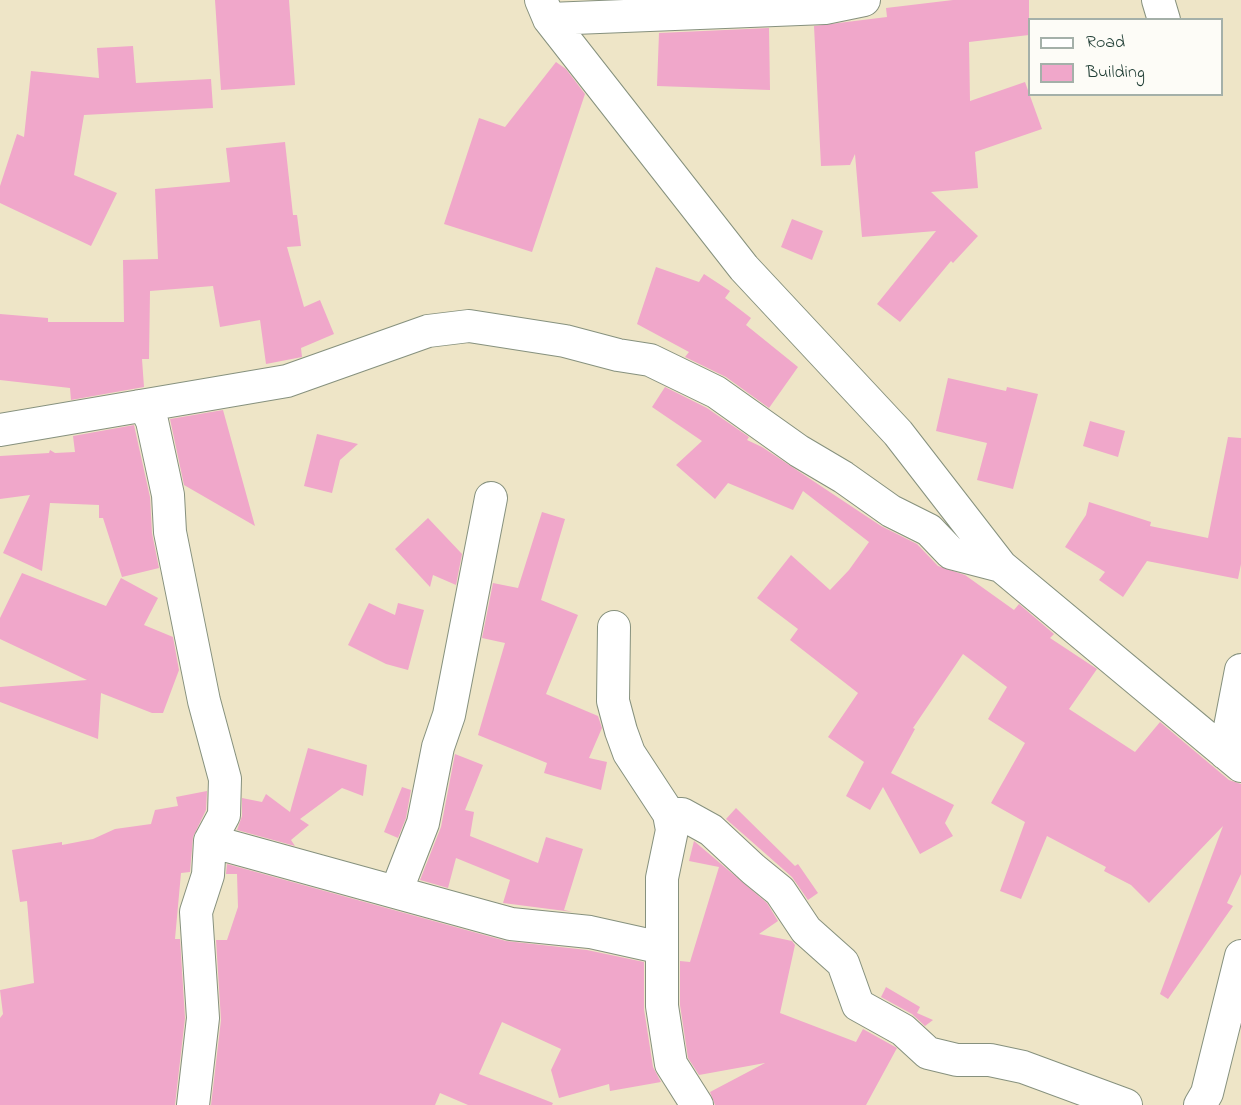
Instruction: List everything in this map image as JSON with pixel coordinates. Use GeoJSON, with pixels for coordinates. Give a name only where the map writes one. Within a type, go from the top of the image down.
{"type":"FeatureCollection","features":[{"type":"Feature","properties":{"kind":"street"},"geometry":{"type":"LineString","coordinates":[[545,10],[825,8],[864,0]]}},
{"type":"Feature","properties":{"kind":"street"},"geometry":{"type":"LineString","coordinates":[[1158,0],[1163,18]]}},
{"type":"Feature","properties":{"kind":"street"},"geometry":{"type":"LineString","coordinates":[[545,10],[744,268],[898,433],[1001,566],[1233,760]]}},
{"type":"Feature","properties":{"kind":"street"},"geometry":{"type":"LineString","coordinates":[[0,430],[286,381],[428,331],[469,326],[565,341],[618,355],[650,360],[716,392],[891,512],[929,530],[951,554],[1001,566]]}},
{"type":"Feature","properties":{"kind":"street"},"geometry":{"type":"LineString","coordinates":[[139,406],[147,411],[152,421],[168,495],[170,532],[204,701],[225,779],[224,815],[210,841],[208,875],[196,912],[203,1018],[194,1105]]}},
{"type":"Feature","properties":{"kind":"street"},"geometry":{"type":"LineString","coordinates":[[396,892],[423,823],[438,747],[449,715],[491,498]]}},
{"type":"Feature","properties":{"kind":"street"},"geometry":{"type":"LineString","coordinates":[[614,627],[613,701],[621,730],[629,753],[669,814],[672,830],[662,878],[662,1006],[671,1064],[697,1105]]}},
{"type":"Feature","properties":{"kind":"street"},"geometry":{"type":"LineString","coordinates":[[1233,760],[1241,670]]}},
{"type":"Feature","properties":{"kind":"street"},"geometry":{"type":"LineString","coordinates":[[669,814],[682,814],[711,830],[780,891],[806,930],[843,963],[858,1005],[903,1030],[928,1053],[957,1060],[990,1060],[1023,1068],[1124,1105]]}},
{"type":"Feature","properties":{"kind":"street"},"geometry":{"type":"LineString","coordinates":[[210,841],[511,924],[590,932],[662,948]]}},
{"type":"Feature","properties":{"kind":"street"},"geometry":{"type":"LineString","coordinates":[[1200,1105],[1207,1093],[1241,956]]}},
{"type":"Feature","properties":{"kind":"building"},"geometry":{"type":"Polygon","coordinates":[[[215,0],[289,0],[295,85],[221,90],[215,0]]]}},
{"type":"Feature","properties":{"kind":"building"},"geometry":{"type":"Polygon","coordinates":[[[953,0],[1029,0],[1028,35],[969,42],[970,101],[1025,82],[1028,96],[1030,96],[1042,129],[975,152],[978,188],[931,192],[978,236],[953,263],[951,261],[900,322],[877,304],[936,231],[862,237],[855,154],[850,165],[821,166],[814,26],[887,17],[886,8],[953,0]]]}},
{"type":"Feature","properties":{"kind":"building"},"geometry":{"type":"Polygon","coordinates":[[[769,28],[770,90],[657,86],[659,33],[769,28]]]}},
{"type":"Feature","properties":{"kind":"building"},"geometry":{"type":"Polygon","coordinates":[[[133,46],[136,83],[211,79],[213,108],[84,115],[74,175],[117,193],[91,246],[0,203],[0,186],[17,134],[24,137],[31,71],[99,78],[97,48],[133,46]]]}},
{"type":"Feature","properties":{"kind":"building"},"geometry":{"type":"Polygon","coordinates":[[[556,62],[566,69],[585,94],[532,252],[444,224],[479,118],[505,127],[556,62]]]}},
{"type":"Feature","properties":{"kind":"building"},"geometry":{"type":"Polygon","coordinates":[[[285,142],[293,215],[297,215],[301,246],[287,247],[304,307],[320,300],[334,334],[301,348],[302,357],[266,364],[260,320],[220,327],[213,286],[150,291],[149,359],[142,359],[144,387],[71,400],[70,388],[0,380],[0,314],[48,318],[48,322],[124,322],[123,260],[158,259],[155,189],[230,182],[226,148],[285,142]]]}},
{"type":"Feature","properties":{"kind":"building"},"geometry":{"type":"Polygon","coordinates":[[[792,219],[823,231],[812,260],[781,247],[792,219]]]}},
{"type":"Feature","properties":{"kind":"building"},"geometry":{"type":"Polygon","coordinates":[[[656,267],[699,282],[704,274],[730,291],[725,298],[751,318],[746,325],[798,367],[769,408],[726,377],[685,357],[689,352],[637,324],[656,267]]]}},
{"type":"Feature","properties":{"kind":"building"},"geometry":{"type":"Polygon","coordinates":[[[948,378],[1006,391],[1007,387],[1038,394],[1013,489],[977,480],[987,443],[936,431],[948,378]]]}},
{"type":"Feature","properties":{"kind":"building"},"geometry":{"type":"Polygon","coordinates":[[[665,387],[707,408],[749,437],[747,440],[762,447],[881,526],[917,544],[938,566],[965,575],[1014,610],[1019,604],[1054,634],[1050,638],[1097,669],[1069,709],[1135,752],[1160,722],[1229,780],[1241,784],[1241,874],[1227,903],[1233,906],[1168,999],[1160,994],[1223,826],[1149,903],[1131,885],[1104,871],[1106,867],[1047,836],[1021,899],[1000,891],[1025,822],[991,803],[1025,743],[988,719],[1007,687],[963,654],[913,728],[915,729],[891,773],[954,805],[945,823],[953,836],[920,854],[883,787],[870,810],[846,796],[864,762],[828,737],[858,693],[790,640],[798,629],[757,598],[791,555],[830,590],[849,570],[869,542],[803,491],[793,510],[728,483],[715,499],[676,465],[702,441],[652,407],[665,387]]]}},
{"type":"Feature","properties":{"kind":"building"},"geometry":{"type":"Polygon","coordinates":[[[223,410],[255,526],[184,485],[170,419],[223,410]]]}},
{"type":"Feature","properties":{"kind":"building"},"geometry":{"type":"Polygon","coordinates":[[[1090,421],[1125,431],[1118,457],[1083,446],[1090,421]]]}},
{"type":"Feature","properties":{"kind":"building"},"geometry":{"type":"Polygon","coordinates":[[[134,425],[150,497],[152,533],[159,568],[122,577],[103,518],[99,518],[99,505],[50,503],[42,571],[3,553],[30,495],[0,499],[0,456],[49,453],[50,450],[55,453],[75,452],[73,436],[134,425]]]}},
{"type":"Feature","properties":{"kind":"building"},"geometry":{"type":"Polygon","coordinates":[[[317,434],[358,444],[340,460],[332,493],[304,486],[317,434]]]}},
{"type":"Feature","properties":{"kind":"building"},"geometry":{"type":"Polygon","coordinates":[[[1228,437],[1241,438],[1241,564],[1238,579],[1147,561],[1123,597],[1099,580],[1105,572],[1065,547],[1086,515],[1089,502],[1151,522],[1150,526],[1208,538],[1228,437]]]}},
{"type":"Feature","properties":{"kind":"building"},"geometry":{"type":"Polygon","coordinates":[[[542,512],[565,519],[541,600],[578,615],[546,694],[598,716],[602,728],[589,758],[607,762],[601,790],[544,773],[547,763],[478,735],[505,643],[482,638],[493,583],[518,588],[542,512]]]}},
{"type":"Feature","properties":{"kind":"building"},"geometry":{"type":"Polygon","coordinates":[[[428,518],[462,554],[456,585],[433,575],[430,587],[395,549],[428,518]]]}},
{"type":"Feature","properties":{"kind":"building"},"geometry":{"type":"Polygon","coordinates":[[[22,573],[106,606],[121,578],[158,598],[144,625],[173,637],[179,670],[163,713],[152,713],[101,693],[98,739],[0,702],[0,687],[87,680],[0,639],[0,618],[22,573]]]}},
{"type":"Feature","properties":{"kind":"building"},"geometry":{"type":"Polygon","coordinates":[[[369,603],[395,615],[398,603],[424,610],[408,670],[386,664],[348,645],[369,603]]]}},
{"type":"Feature","properties":{"kind":"building"},"geometry":{"type":"Polygon","coordinates":[[[308,748],[367,765],[363,796],[342,788],[300,819],[309,825],[291,840],[295,846],[237,830],[242,816],[242,798],[262,802],[266,794],[290,812],[308,748]]]}},
{"type":"Feature","properties":{"kind":"building"},"geometry":{"type":"Polygon","coordinates":[[[455,754],[483,765],[465,810],[474,812],[470,836],[538,863],[546,837],[583,849],[564,910],[573,912],[503,903],[510,880],[456,858],[448,888],[420,880],[441,827],[455,754]]]}},
{"type":"Feature","properties":{"kind":"building"},"geometry":{"type":"Polygon","coordinates":[[[402,787],[411,790],[406,818],[398,838],[384,832],[402,787]]]}},
{"type":"Feature","properties":{"kind":"building"},"geometry":{"type":"Polygon","coordinates":[[[207,791],[206,810],[193,837],[190,872],[181,873],[175,939],[180,939],[185,1018],[175,1105],[0,1105],[0,1018],[3,1014],[0,990],[34,983],[27,901],[20,902],[12,850],[62,842],[62,845],[93,839],[115,829],[151,824],[155,810],[178,806],[176,797],[207,791]]]}},
{"type":"Feature","properties":{"kind":"building"},"geometry":{"type":"Polygon","coordinates":[[[736,808],[795,866],[798,864],[818,893],[808,900],[792,877],[726,819],[736,808]]]}},
{"type":"Feature","properties":{"kind":"building"},"geometry":{"type":"Polygon","coordinates":[[[694,841],[767,903],[778,921],[759,934],[792,941],[795,945],[780,1013],[856,1042],[863,1029],[897,1048],[866,1105],[715,1105],[710,1092],[765,1063],[699,1075],[688,1058],[680,1005],[680,961],[690,962],[719,867],[689,861],[694,841]]]}},
{"type":"Feature","properties":{"kind":"building"},"geometry":{"type":"Polygon","coordinates":[[[227,864],[506,941],[587,950],[644,962],[644,1009],[653,1067],[661,1082],[610,1091],[609,1084],[559,1098],[551,1070],[561,1049],[502,1022],[479,1074],[553,1103],[552,1105],[468,1105],[440,1093],[435,1105],[211,1105],[221,1020],[216,940],[227,940],[238,907],[237,874],[226,874],[227,864]]]}},
{"type":"Feature","properties":{"kind":"building"},"geometry":{"type":"Polygon","coordinates":[[[886,987],[920,1007],[917,1013],[933,1020],[925,1026],[912,1014],[881,997],[886,987]]]}}]}
